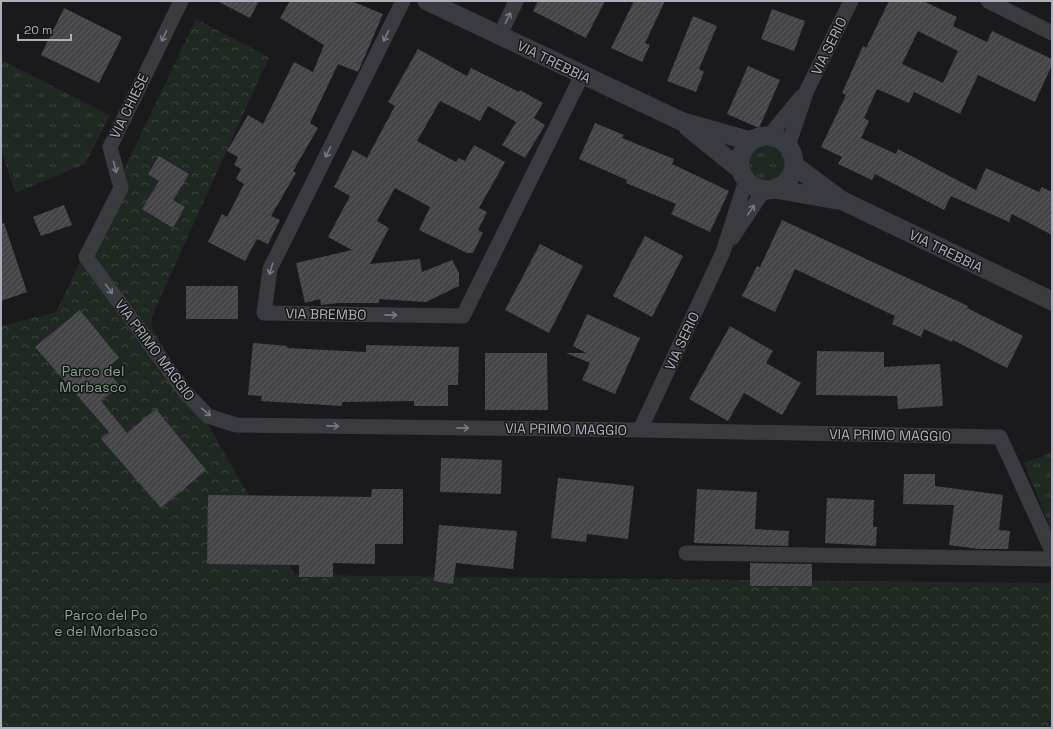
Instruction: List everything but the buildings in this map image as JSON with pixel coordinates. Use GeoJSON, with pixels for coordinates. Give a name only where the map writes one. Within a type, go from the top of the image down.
{"type":"FeatureCollection","features":[{"type":"Feature","properties":{"kind":"street","name":"VIA CHIESE"},"geometry":{"type":"LineString","coordinates":[[86,257],[121,188],[110,147],[181,1]]}},
{"type":"Feature","properties":{"kind":"street","name":"VIA BREMBO"},"geometry":{"type":"LineString","coordinates":[[403,1],[270,269],[264,313],[464,316],[582,75]]}},
{"type":"Feature","properties":{"kind":"street","name":"VIA TREBBIA"},"geometry":{"type":"LineString","coordinates":[[427,1],[682,122],[750,141]]}},
{"type":"Feature","properties":{"kind":"street"},"geometry":{"type":"LineString","coordinates":[[500,35],[516,1]]}},
{"type":"Feature","properties":{"kind":"street","name":"VIA SERIO"},"geometry":{"type":"LineString","coordinates":[[788,146],[807,90],[851,1]]}},
{"type":"Feature","properties":{"kind":"street"},"geometry":{"type":"LineString","coordinates":[[988,1],[1052,33]]}},
{"type":"Feature","properties":{"kind":"street","name":"VIA SERIO"},"geometry":{"type":"LineString","coordinates":[[770,136],[807,90]]}},
{"type":"Feature","properties":{"kind":"street","name":"VIA TREBBIA"},"geometry":{"type":"LineString","coordinates":[[682,122],[743,175]]}},
{"type":"Feature","properties":{"kind":"street"},"geometry":{"type":"LineString","coordinates":[[763,136],[770,136],[783,141],[788,146],[792,152],[794,166],[788,180],[770,190],[751,185],[743,175],[741,154],[750,141],[763,136]]}},
{"type":"Feature","properties":{"kind":"street","name":"VIA TREBBIA"},"geometry":{"type":"LineString","coordinates":[[794,166],[841,200],[1052,302]]}},
{"type":"Feature","properties":{"kind":"street","name":"VIA SERIO"},"geometry":{"type":"LineString","coordinates":[[640,430],[723,252],[743,175]]}},
{"type":"Feature","properties":{"kind":"street","name":"VIA TREBBIA"},"geometry":{"type":"LineString","coordinates":[[770,190],[841,200]]}},
{"type":"Feature","properties":{"kind":"street","name":"VIA SERIO"},"geometry":{"type":"LineString","coordinates":[[723,252],[770,190]]}},
{"type":"Feature","properties":{"kind":"street","name":"VIA PRIMO MAGGIO"},"geometry":{"type":"LineString","coordinates":[[86,257],[184,392],[208,416],[236,425],[640,430],[1000,437],[1052,552]]}},
{"type":"Feature","properties":{"kind":"street"},"geometry":{"type":"LineString","coordinates":[[686,553],[1052,559]]}},
{"type":"Feature","properties":{"kind":"green space","name":"Parco del Po e del Morbasco"},"geometry":{"type":"Polygon","coordinates":[[[196,19],[269,57],[152,316],[151,326],[295,575],[1052,583],[1052,728],[1,728],[1,326],[56,312],[196,19]]]}},
{"type":"Feature","properties":{"kind":"green space"},"geometry":{"type":"Polygon","coordinates":[[[1,60],[110,115],[85,164],[15,193],[1,149],[1,60]]]}},
{"type":"Feature","properties":{"kind":"green space"},"geometry":{"type":"Polygon","coordinates":[[[771,145],[780,150],[784,156],[784,170],[780,176],[771,181],[763,181],[754,176],[750,170],[749,159],[754,150],[760,146],[771,145]]]}},
{"type":"Feature","properties":{"kind":"green space"},"geometry":{"type":"Polygon","coordinates":[[[1052,452],[1052,532],[1024,463],[1052,452]]]}},
{"type":"Feature","properties":{"kind":"park label","name":"Parco del Morbasco"},"geometry":{"type":"Point","coordinates":[93,380]}}]}
